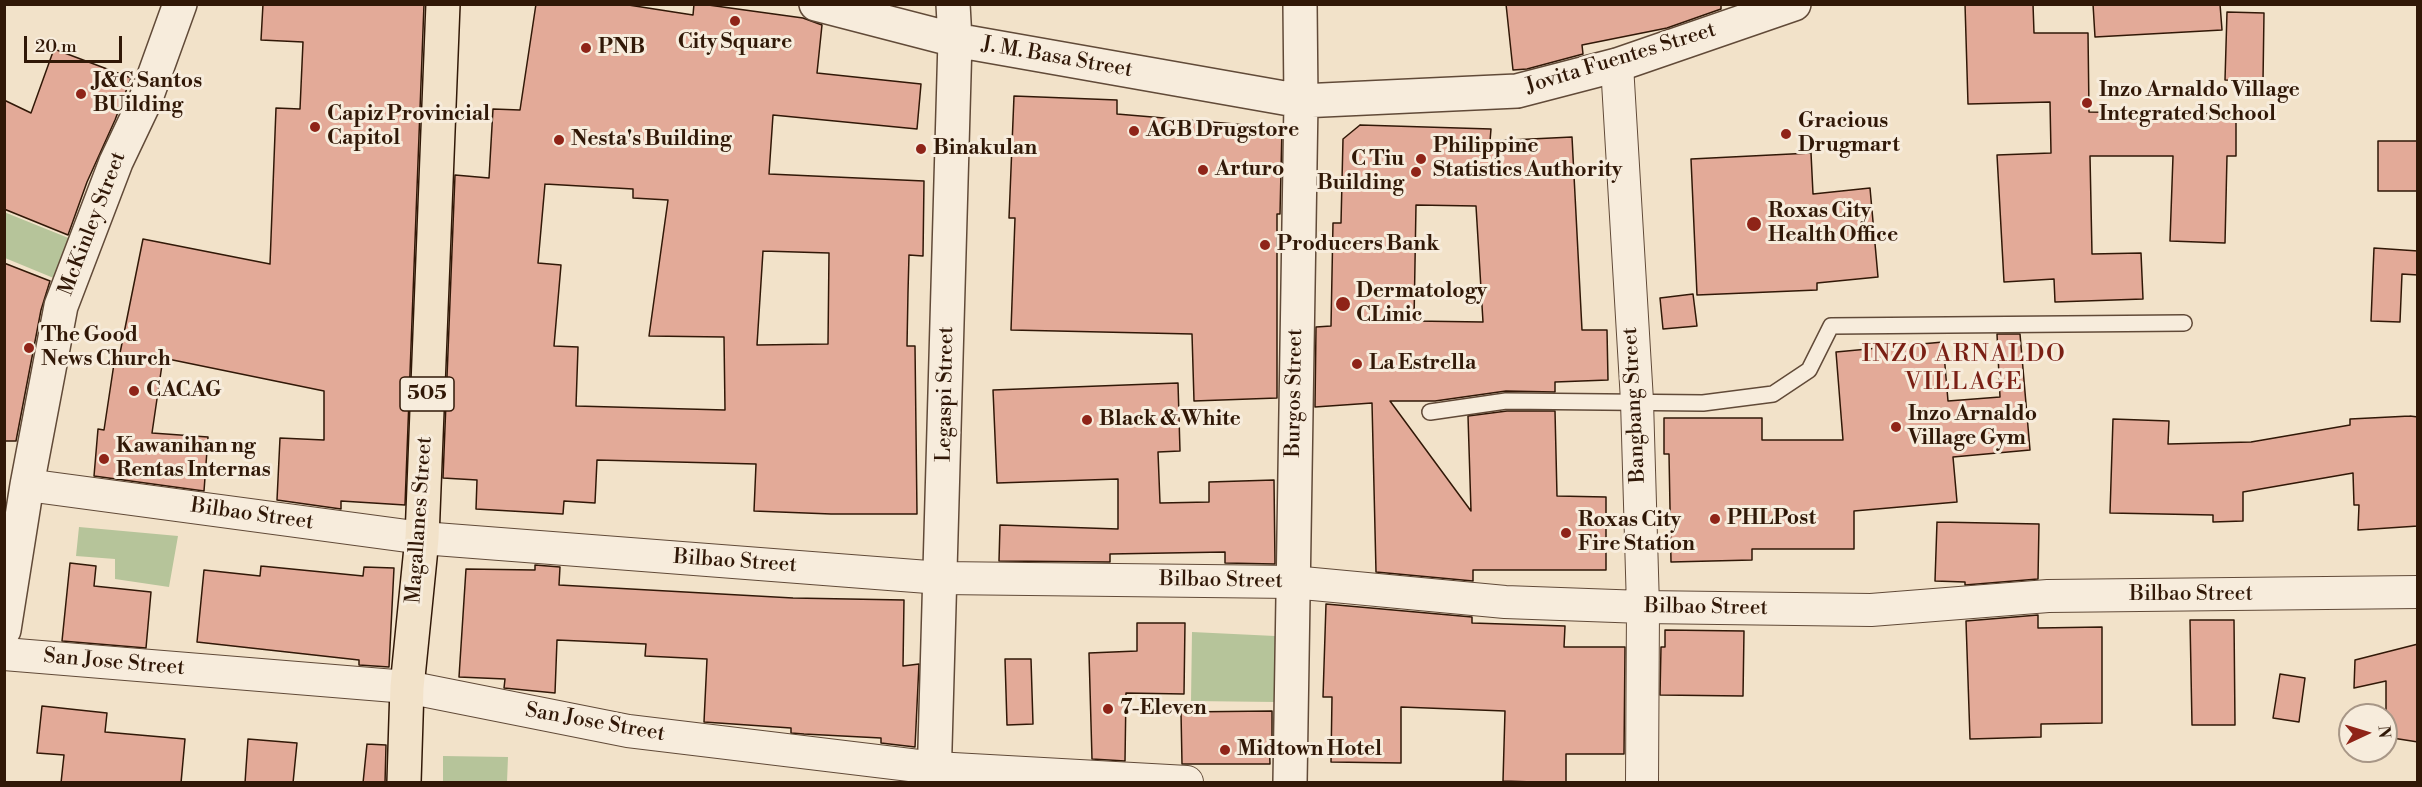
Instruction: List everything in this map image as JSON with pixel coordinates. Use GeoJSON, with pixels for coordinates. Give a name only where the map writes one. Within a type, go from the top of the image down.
{"type":"FeatureCollection","features":[{"type":"Feature","properties":{"kind":"main road","name":"Magallanes Street"},"geometry":{"type":"LineString","coordinates":[[404,783],[407,687],[422,538],[443,4]]}},
{"type":"Feature","properties":{"kind":"street","name":"McKinley Street"},"geometry":{"type":"LineString","coordinates":[[4,630],[27,485],[61,306],[116,162],[145,101],[180,4]]}},
{"type":"Feature","properties":{"kind":"street","name":"J. M. Basa Street"},"geometry":{"type":"LineString","coordinates":[[816,4],[955,40],[1301,101]]}},
{"type":"Feature","properties":{"kind":"street","name":"Legaspi Street"},"geometry":{"type":"LineString","coordinates":[[934,775],[955,40],[953,4]]}},
{"type":"Feature","properties":{"kind":"street","name":"Burgos Street"},"geometry":{"type":"LineString","coordinates":[[1290,783],[1301,101],[1300,4]]}},
{"type":"Feature","properties":{"kind":"street","name":"Jovita Fuentes Street"},"geometry":{"type":"LineString","coordinates":[[1301,101],[1516,91],[1617,65],[1794,4]]}},
{"type":"Feature","properties":{"kind":"street","name":"Bangbang Street"},"geometry":{"type":"LineString","coordinates":[[1617,65],[1636,401],[1643,607],[1642,783]]}},
{"type":"Feature","properties":{"kind":"street","name":"Bilbao Street"},"geometry":{"type":"LineString","coordinates":[[27,485],[422,538],[941,578],[1292,582],[1505,602],[1643,607],[1872,610],[2048,596],[2418,592]]}},
{"type":"Feature","properties":{"kind":"street","name":"San Jose Street"},"geometry":{"type":"LineString","coordinates":[[4,654],[407,687],[628,731],[934,775],[1187,783]]}},
{"type":"Feature","properties":{"kind":"lane"},"geometry":{"type":"LineString","coordinates":[[1430,412],[1506,401],[1703,403],[1773,394],[1809,370],[1831,326],[2184,323]]}},
{"type":"Feature","properties":{"kind":"green space"},"geometry":{"type":"Polygon","coordinates":[[[4,212],[71,239],[56,279],[5,258],[4,212]]]}},
{"type":"Feature","properties":{"kind":"green space"},"geometry":{"type":"Polygon","coordinates":[[[79,527],[178,536],[169,587],[115,579],[115,559],[76,556],[79,527]]]}},
{"type":"Feature","properties":{"kind":"green space"},"geometry":{"type":"Polygon","coordinates":[[[1192,632],[1275,636],[1276,702],[1191,701],[1192,632]]]}},
{"type":"Feature","properties":{"kind":"green space"},"geometry":{"type":"Polygon","coordinates":[[[443,756],[508,757],[507,782],[443,782],[443,756]]]}},
{"type":"Feature","properties":{"kind":"building"},"geometry":{"type":"Polygon","coordinates":[[[263,4],[424,4],[405,505],[341,501],[341,509],[277,500],[280,438],[324,440],[324,391],[163,358],[152,433],[208,437],[204,491],[94,476],[98,429],[104,430],[115,357],[119,358],[143,239],[270,264],[276,108],[300,109],[303,42],[261,40],[263,4]]]}},
{"type":"Feature","properties":{"kind":"building"},"geometry":{"type":"Polygon","coordinates":[[[536,4],[622,4],[693,15],[694,4],[701,4],[803,18],[822,25],[817,73],[921,84],[917,129],[773,115],[769,174],[924,181],[923,256],[909,255],[908,292],[907,346],[915,346],[917,514],[754,511],[756,464],[597,460],[595,503],[564,501],[563,514],[476,509],[477,480],[443,478],[455,175],[489,178],[493,109],[520,110],[536,4]],[[545,184],[538,263],[561,265],[554,346],[578,347],[576,406],[725,410],[724,337],[649,336],[668,200],[633,198],[633,189],[545,184]],[[763,251],[757,345],[828,344],[829,253],[763,251]]]}},
{"type":"Feature","properties":{"kind":"building"},"geometry":{"type":"Polygon","coordinates":[[[1506,4],[1721,4],[1721,9],[1667,28],[1582,45],[1583,54],[1527,69],[1513,70],[1506,4]]]}},
{"type":"Feature","properties":{"kind":"building"},"geometry":{"type":"Polygon","coordinates":[[[1965,4],[2033,4],[2034,33],[2088,33],[2089,112],[2236,114],[2236,156],[2227,156],[2225,243],[2170,241],[2173,156],[2090,156],[2092,254],[2141,253],[2143,299],[2055,302],[2054,279],[2004,282],[1997,155],[2051,153],[2050,102],[1968,104],[1965,4]]]}},
{"type":"Feature","properties":{"kind":"building"},"geometry":{"type":"Polygon","coordinates":[[[2093,4],[2220,4],[2222,30],[2095,37],[2093,4]]]}},
{"type":"Feature","properties":{"kind":"building"},"geometry":{"type":"Polygon","coordinates":[[[2227,12],[2264,13],[2263,81],[2225,80],[2227,12]]]}},
{"type":"Feature","properties":{"kind":"building"},"geometry":{"type":"Polygon","coordinates":[[[54,49],[131,78],[87,182],[68,235],[4,209],[4,100],[31,113],[54,49]]]}},
{"type":"Feature","properties":{"kind":"building"},"geometry":{"type":"Polygon","coordinates":[[[1014,96],[1117,100],[1117,114],[1282,128],[1280,214],[1277,214],[1277,398],[1194,401],[1192,334],[1011,330],[1015,218],[1009,218],[1014,96]]]}},
{"type":"Feature","properties":{"kind":"building"},"geometry":{"type":"Polygon","coordinates":[[[1360,125],[1491,129],[1490,141],[1572,137],[1582,330],[1607,330],[1608,380],[1555,382],[1555,392],[1506,391],[1435,401],[1390,401],[1471,511],[1468,416],[1507,411],[1555,411],[1557,496],[1606,497],[1606,570],[1473,570],[1473,581],[1376,572],[1372,403],[1315,407],[1316,327],[1331,326],[1333,223],[1341,223],[1343,139],[1360,125]],[[1416,205],[1414,321],[1483,322],[1476,206],[1416,205]]]}},
{"type":"Feature","properties":{"kind":"building"},"geometry":{"type":"Polygon","coordinates":[[[2378,141],[2418,141],[2418,191],[2378,191],[2378,141]]]}},
{"type":"Feature","properties":{"kind":"building","name":"Roxas City Health Office"},"geometry":{"type":"Polygon","coordinates":[[[1811,153],[1813,194],[1870,188],[1878,277],[1817,283],[1817,290],[1697,295],[1691,159],[1811,153]]]}},
{"type":"Feature","properties":{"kind":"building"},"geometry":{"type":"Polygon","coordinates":[[[2374,248],[2418,251],[2418,275],[2402,274],[2400,322],[2371,321],[2374,248]]]}},
{"type":"Feature","properties":{"kind":"building"},"geometry":{"type":"Polygon","coordinates":[[[4,263],[50,281],[41,310],[16,441],[4,441],[4,263]]]}},
{"type":"Feature","properties":{"kind":"building"},"geometry":{"type":"Polygon","coordinates":[[[1693,294],[1697,326],[1663,329],[1660,298],[1693,294]]]}},
{"type":"Feature","properties":{"kind":"building"},"geometry":{"type":"Polygon","coordinates":[[[1997,334],[2020,334],[2030,450],[1953,457],[1957,502],[1854,511],[1854,549],[1752,549],[1752,560],[1671,562],[1669,454],[1664,454],[1664,418],[1762,418],[1762,440],[1843,440],[1836,352],[1943,342],[1948,401],[2000,397],[1997,334]]]}},
{"type":"Feature","properties":{"kind":"building"},"geometry":{"type":"Polygon","coordinates":[[[1178,383],[1180,451],[1158,452],[1160,503],[1209,502],[1209,482],[1274,480],[1275,564],[1225,563],[1225,552],[1110,554],[1110,562],[999,561],[1000,525],[1118,529],[1118,479],[997,483],[993,390],[1178,383]]]}},
{"type":"Feature","properties":{"kind":"building"},"geometry":{"type":"Polygon","coordinates":[[[2418,417],[2418,526],[2358,530],[2359,505],[2354,505],[2353,473],[2243,492],[2243,521],[2213,522],[2213,515],[2110,513],[2113,419],[2169,421],[2168,444],[2251,442],[2350,425],[2350,419],[2418,417]]]}},
{"type":"Feature","properties":{"kind":"building"},"geometry":{"type":"Polygon","coordinates":[[[1937,522],[2039,524],[2038,579],[1965,585],[1965,582],[1935,581],[1937,522]]]}},
{"type":"Feature","properties":{"kind":"building"},"geometry":{"type":"Polygon","coordinates":[[[70,563],[96,566],[94,586],[151,592],[146,648],[62,641],[70,563]]]}},
{"type":"Feature","properties":{"kind":"building"},"geometry":{"type":"Polygon","coordinates":[[[535,565],[560,567],[559,585],[793,598],[904,600],[903,666],[919,664],[915,747],[881,743],[881,738],[791,733],[791,728],[704,722],[707,659],[645,656],[646,644],[557,640],[555,693],[504,688],[505,679],[459,677],[466,569],[535,570],[535,565]]]}},
{"type":"Feature","properties":{"kind":"building"},"geometry":{"type":"Polygon","coordinates":[[[261,566],[363,576],[364,567],[394,568],[389,667],[359,665],[359,660],[197,642],[204,570],[260,576],[261,566]]]}},
{"type":"Feature","properties":{"kind":"building"},"geometry":{"type":"Polygon","coordinates":[[[1326,604],[1472,617],[1472,623],[1565,626],[1564,647],[1625,647],[1624,754],[1566,754],[1566,783],[1503,781],[1505,711],[1401,707],[1401,763],[1331,762],[1332,697],[1323,697],[1326,604]]]}},
{"type":"Feature","properties":{"kind":"building"},"geometry":{"type":"Polygon","coordinates":[[[2038,615],[2038,628],[2102,627],[2102,723],[2041,724],[2041,737],[1970,739],[1966,621],[2038,615]]]}},
{"type":"Feature","properties":{"kind":"building"},"geometry":{"type":"Polygon","coordinates":[[[2190,620],[2234,620],[2235,725],[2192,725],[2190,620]]]}},
{"type":"Feature","properties":{"kind":"building"},"geometry":{"type":"Polygon","coordinates":[[[1137,623],[1185,623],[1184,694],[1126,693],[1125,761],[1092,759],[1089,653],[1137,651],[1137,623]]]}},
{"type":"Feature","properties":{"kind":"building"},"geometry":{"type":"Polygon","coordinates":[[[1665,630],[1744,631],[1743,696],[1660,695],[1661,647],[1665,647],[1665,630]]]}},
{"type":"Feature","properties":{"kind":"building"},"geometry":{"type":"Polygon","coordinates":[[[2418,644],[2418,742],[2398,739],[2398,703],[2386,703],[2386,681],[2354,688],[2355,660],[2418,644]]]}},
{"type":"Feature","properties":{"kind":"building"},"geometry":{"type":"Polygon","coordinates":[[[1005,659],[1031,659],[1033,724],[1007,725],[1005,659]]]}},
{"type":"Feature","properties":{"kind":"building"},"geometry":{"type":"Polygon","coordinates":[[[2280,674],[2305,678],[2299,722],[2273,718],[2280,674]]]}},
{"type":"Feature","properties":{"kind":"building"},"geometry":{"type":"Polygon","coordinates":[[[42,706],[107,713],[105,732],[185,739],[181,783],[61,783],[64,755],[37,753],[42,706]]]}},
{"type":"Feature","properties":{"kind":"building","name":"Midtown Hotel"},"geometry":{"type":"Polygon","coordinates":[[[1272,711],[1272,737],[1269,737],[1270,764],[1182,764],[1181,712],[1272,711]]]}},
{"type":"Feature","properties":{"kind":"building"},"geometry":{"type":"Polygon","coordinates":[[[248,739],[297,743],[293,783],[245,783],[248,739]]]}},
{"type":"Feature","properties":{"kind":"building"},"geometry":{"type":"Polygon","coordinates":[[[367,744],[386,745],[385,783],[363,783],[367,744]]]}},
{"type":"Feature","properties":{"kind":"place","name":"City Square"},"geometry":{"type":"Point","coordinates":[735,21]}},
{"type":"Feature","properties":{"kind":"place","name":"PNB"},"geometry":{"type":"Point","coordinates":[586,48]}},
{"type":"Feature","properties":{"kind":"place","name":"J&C Santos BUilding"},"geometry":{"type":"Point","coordinates":[81,94]}},
{"type":"Feature","properties":{"kind":"place","name":"Inzo Arnaldo Village Integrated School"},"geometry":{"type":"Point","coordinates":[2087,103]}},
{"type":"Feature","properties":{"kind":"place","name":"Capiz Provincial Capitol"},"geometry":{"type":"Point","coordinates":[315,127]}},
{"type":"Feature","properties":{"kind":"place","name":"AGB Drugstore"},"geometry":{"type":"Point","coordinates":[1134,131]}},
{"type":"Feature","properties":{"kind":"place","name":"Gracious Drugmart"},"geometry":{"type":"Point","coordinates":[1786,134]}},
{"type":"Feature","properties":{"kind":"place","name":"Nesta's Building"},"geometry":{"type":"Point","coordinates":[559,140]}},
{"type":"Feature","properties":{"kind":"place","name":"Binakulan"},"geometry":{"type":"Point","coordinates":[921,149]}},
{"type":"Feature","properties":{"kind":"place","name":"Philippine Statistics Authority"},"geometry":{"type":"Point","coordinates":[1421,159]}},
{"type":"Feature","properties":{"kind":"place","name":"Arturo"},"geometry":{"type":"Point","coordinates":[1203,170]}},
{"type":"Feature","properties":{"kind":"place","name":"C Tiu Building"},"geometry":{"type":"Point","coordinates":[1416,172]}},
{"type":"Feature","properties":{"kind":"place","name":"Roxas City Health Office"},"geometry":{"type":"Point","coordinates":[1754,224]}},
{"type":"Feature","properties":{"kind":"place","name":"Producers Bank"},"geometry":{"type":"Point","coordinates":[1265,245]}},
{"type":"Feature","properties":{"kind":"place","name":"Dermatology CLinic"},"geometry":{"type":"Point","coordinates":[1343,304]}},
{"type":"Feature","properties":{"kind":"place","name":"The Good News Church"},"geometry":{"type":"Point","coordinates":[29,348]}},
{"type":"Feature","properties":{"kind":"place","name":"La Estrella"},"geometry":{"type":"Point","coordinates":[1357,364]}},
{"type":"Feature","properties":{"kind":"place","name":"CACAG"},"geometry":{"type":"Point","coordinates":[134,391]}},
{"type":"Feature","properties":{"kind":"place","name":"Black & White"},"geometry":{"type":"Point","coordinates":[1087,420]}},
{"type":"Feature","properties":{"kind":"place","name":"Inzo Arnaldo Village Gym"},"geometry":{"type":"Point","coordinates":[1896,427]}},
{"type":"Feature","properties":{"kind":"place","name":"Kawanihan ng Rentas Internas"},"geometry":{"type":"Point","coordinates":[104,459]}},
{"type":"Feature","properties":{"kind":"place","name":"PHLPost"},"geometry":{"type":"Point","coordinates":[1715,519]}},
{"type":"Feature","properties":{"kind":"place","name":"Roxas City Fire Station"},"geometry":{"type":"Point","coordinates":[1566,533]}},
{"type":"Feature","properties":{"kind":"place","name":"7-Eleven"},"geometry":{"type":"Point","coordinates":[1108,709]}},
{"type":"Feature","properties":{"kind":"place","name":"Midtown Hotel"},"geometry":{"type":"Point","coordinates":[1225,750]}},
{"type":"Feature","properties":{"kind":"district","name":"INZO ARNALDO VILLAGE"},"geometry":{"type":"Point","coordinates":[1964,369]}}]}
